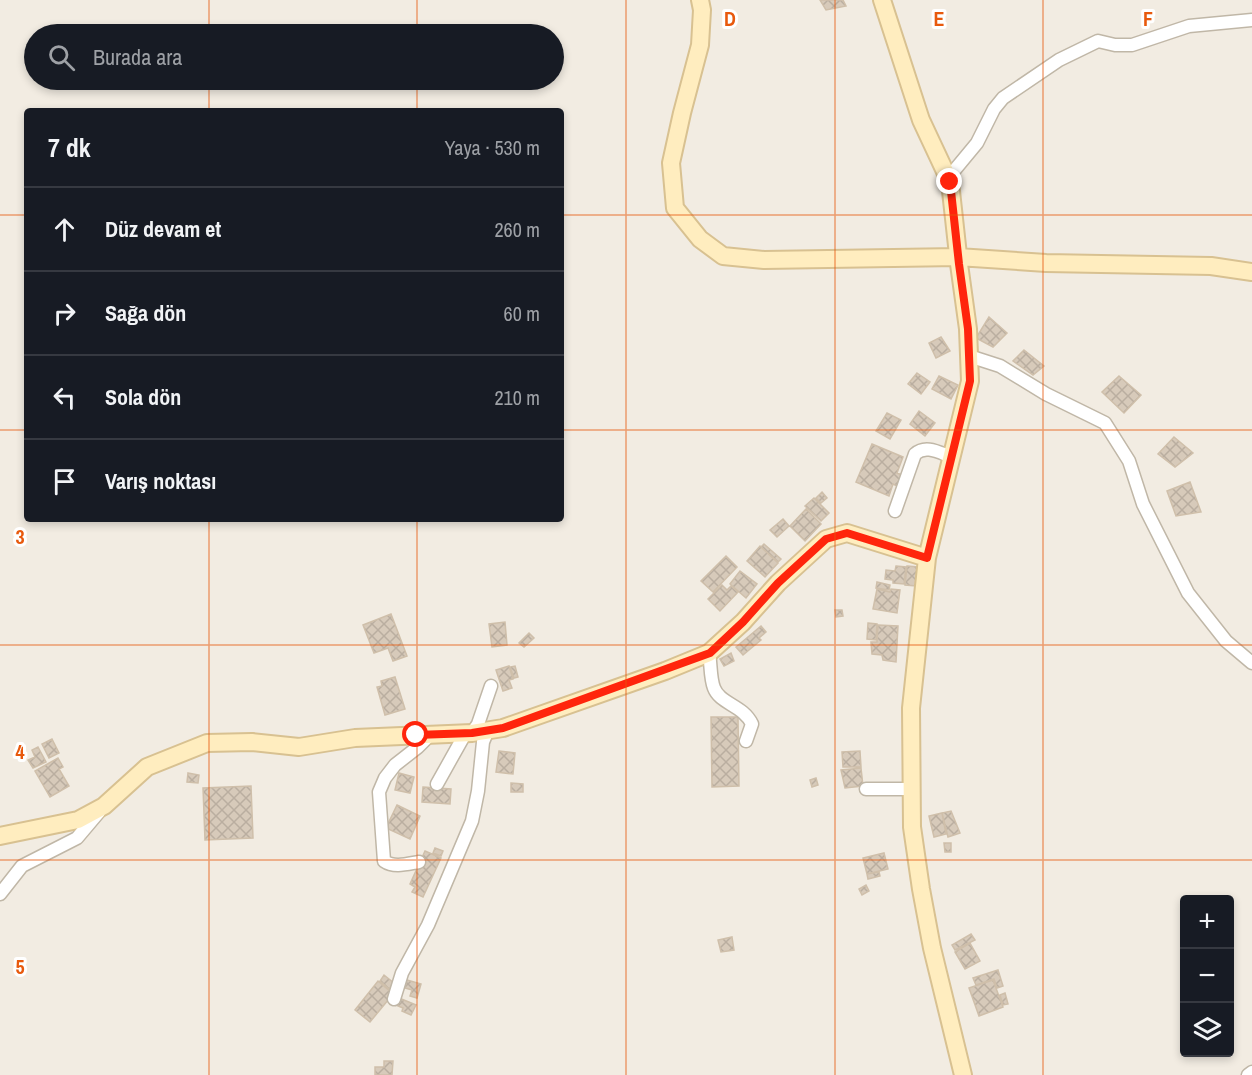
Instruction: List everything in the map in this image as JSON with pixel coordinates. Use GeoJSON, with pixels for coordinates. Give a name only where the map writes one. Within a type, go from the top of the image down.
{"type":"FeatureCollection","features":[{"type":"Feature","properties":{"kind":"street"},"geometry":{"type":"LineString","coordinates":[[700,0],[702,10],[700,45],[671,162],[675,208],[699,240],[723,256],[764,260],[958,257],[1046,263],[1211,266],[1252,272]]}},
{"type":"Feature","properties":{"kind":"street"},"geometry":{"type":"LineString","coordinates":[[882,0],[921,120],[948,178],[968,329],[970,381],[927,558],[911,708],[912,827],[932,948],[963,1075]]}},
{"type":"Feature","properties":{"kind":"street"},"geometry":{"type":"LineString","coordinates":[[948,178],[977,143],[1003,98],[1059,60],[1098,41],[1115,45],[1132,45],[1189,26],[1252,20]]}},
{"type":"Feature","properties":{"kind":"street"},"geometry":{"type":"LineString","coordinates":[[969,356],[1000,366],[1046,394],[1105,423],[1129,461],[1143,504],[1188,593],[1226,641],[1252,663]]}},
{"type":"Feature","properties":{"kind":"street"},"geometry":{"type":"LineString","coordinates":[[895,511],[915,454],[926,448],[952,458]]}},
{"type":"Feature","properties":{"kind":"street"},"geometry":{"type":"LineString","coordinates":[[0,894],[22,867],[77,838],[104,806],[147,767],[207,743],[252,742],[299,747],[355,738],[475,732],[503,728],[710,653],[743,622],[778,583],[826,539],[847,533],[927,558]]}},
{"type":"Feature","properties":{"kind":"street"},"geometry":{"type":"LineString","coordinates":[[710,653],[714,688],[722,698],[748,716],[752,724],[746,741]]}},
{"type":"Feature","properties":{"kind":"street"},"geometry":{"type":"LineString","coordinates":[[437,784],[475,732],[491,686]]}},
{"type":"Feature","properties":{"kind":"street"},"geometry":{"type":"LineString","coordinates":[[394,999],[402,973],[428,925],[472,821],[483,742],[475,732]]}},
{"type":"Feature","properties":{"kind":"street"},"geometry":{"type":"LineString","coordinates":[[419,862],[389,865],[384,861],[379,792],[395,765],[430,735]]}},
{"type":"Feature","properties":{"kind":"street"},"geometry":{"type":"LineString","coordinates":[[866,789],[911,789]]}},
{"type":"Feature","properties":{"kind":"street"},"geometry":{"type":"LineString","coordinates":[[0,836],[78,820],[104,806]]}},
{"type":"Feature","properties":{"kind":"street"},"geometry":{"type":"LineString","coordinates":[[1248,1075],[1252,1072]]}},
{"type":"Feature","properties":{"kind":"building"},"geometry":{"type":"Polygon","coordinates":[[[820,0],[843,0],[846,6],[826,10],[820,0]]]}},
{"type":"Feature","properties":{"kind":"building"},"geometry":{"type":"Polygon","coordinates":[[[989,317],[1007,333],[993,347],[976,338],[989,317]]]}},
{"type":"Feature","properties":{"kind":"building"},"geometry":{"type":"Polygon","coordinates":[[[941,337],[950,351],[936,358],[929,343],[941,337]]]}},
{"type":"Feature","properties":{"kind":"building"},"geometry":{"type":"Polygon","coordinates":[[[1024,350],[1044,366],[1033,375],[1013,361],[1024,350]]]}},
{"type":"Feature","properties":{"kind":"building"},"geometry":{"type":"Polygon","coordinates":[[[917,373],[930,382],[921,394],[908,384],[917,373]]]}},
{"type":"Feature","properties":{"kind":"building"},"geometry":{"type":"Polygon","coordinates":[[[939,376],[958,385],[951,399],[932,389],[939,376]]]}},
{"type":"Feature","properties":{"kind":"building"},"geometry":{"type":"Polygon","coordinates":[[[1119,376],[1141,395],[1124,413],[1102,392],[1119,376]]]}},
{"type":"Feature","properties":{"kind":"building"},"geometry":{"type":"Polygon","coordinates":[[[919,411],[935,423],[925,436],[910,424],[919,411]]]}},
{"type":"Feature","properties":{"kind":"building"},"geometry":{"type":"Polygon","coordinates":[[[887,413],[901,420],[890,439],[876,431],[887,413]]]}},
{"type":"Feature","properties":{"kind":"building"},"geometry":{"type":"Polygon","coordinates":[[[1174,437],[1193,453],[1175,467],[1158,454],[1174,437]]]}},
{"type":"Feature","properties":{"kind":"building"},"geometry":{"type":"Polygon","coordinates":[[[872,444],[903,457],[897,473],[902,475],[897,486],[893,484],[889,496],[856,482],[872,444]]]}},
{"type":"Feature","properties":{"kind":"building"},"geometry":{"type":"Polygon","coordinates":[[[1190,482],[1201,512],[1176,516],[1167,491],[1190,482]]]}},
{"type":"Feature","properties":{"kind":"building"},"geometry":{"type":"Polygon","coordinates":[[[822,492],[827,498],[821,503],[816,498],[822,492]]]}},
{"type":"Feature","properties":{"kind":"building"},"geometry":{"type":"Polygon","coordinates":[[[814,498],[829,513],[821,521],[805,506],[814,498]]]}},
{"type":"Feature","properties":{"kind":"building"},"geometry":{"type":"Polygon","coordinates":[[[806,509],[821,524],[805,541],[790,526],[806,509]]]}},
{"type":"Feature","properties":{"kind":"building"},"geometry":{"type":"Polygon","coordinates":[[[783,519],[789,526],[777,537],[770,530],[783,519]]]}},
{"type":"Feature","properties":{"kind":"building"},"geometry":{"type":"Polygon","coordinates":[[[764,544],[781,559],[778,562],[761,547],[764,544]]]}},
{"type":"Feature","properties":{"kind":"building"},"geometry":{"type":"Polygon","coordinates":[[[760,546],[778,563],[765,577],[747,561],[760,546]]]}},
{"type":"Feature","properties":{"kind":"building"},"geometry":{"type":"Polygon","coordinates":[[[726,556],[737,567],[713,592],[701,581],[726,556]]]}},
{"type":"Feature","properties":{"kind":"building"},"geometry":{"type":"Polygon","coordinates":[[[896,566],[906,567],[904,584],[893,583],[893,580],[885,579],[886,570],[895,571],[896,566]]]}},
{"type":"Feature","properties":{"kind":"building"},"geometry":{"type":"Polygon","coordinates":[[[907,566],[918,567],[916,586],[905,585],[907,566]]]}},
{"type":"Feature","properties":{"kind":"building"},"geometry":{"type":"Polygon","coordinates":[[[740,571],[757,584],[746,598],[730,584],[740,571]]]}},
{"type":"Feature","properties":{"kind":"building"},"geometry":{"type":"Polygon","coordinates":[[[877,582],[890,585],[889,590],[876,588],[877,582]]]}},
{"type":"Feature","properties":{"kind":"building"},"geometry":{"type":"Polygon","coordinates":[[[722,585],[727,590],[731,586],[738,592],[720,611],[708,599],[722,585]]]}},
{"type":"Feature","properties":{"kind":"building"},"geometry":{"type":"Polygon","coordinates":[[[877,589],[890,592],[891,589],[900,590],[897,613],[873,609],[877,589]]]}},
{"type":"Feature","properties":{"kind":"building"},"geometry":{"type":"Polygon","coordinates":[[[835,610],[842,610],[843,616],[836,617],[835,610]]]}},
{"type":"Feature","properties":{"kind":"building"},"geometry":{"type":"Polygon","coordinates":[[[391,614],[407,656],[393,661],[388,648],[374,653],[363,625],[391,614]]]}},
{"type":"Feature","properties":{"kind":"building"},"geometry":{"type":"Polygon","coordinates":[[[505,622],[507,645],[492,647],[489,624],[505,622]]]}},
{"type":"Feature","properties":{"kind":"building"},"geometry":{"type":"Polygon","coordinates":[[[868,623],[877,624],[876,640],[867,639],[868,623]]]}},
{"type":"Feature","properties":{"kind":"building"},"geometry":{"type":"Polygon","coordinates":[[[878,625],[898,626],[896,662],[883,660],[882,655],[872,654],[871,642],[877,642],[878,625]]]}},
{"type":"Feature","properties":{"kind":"building"},"geometry":{"type":"Polygon","coordinates":[[[761,626],[766,632],[759,638],[761,640],[743,655],[736,647],[761,626]]]}},
{"type":"Feature","properties":{"kind":"building"},"geometry":{"type":"Polygon","coordinates":[[[529,633],[534,638],[524,647],[519,643],[529,633]]]}},
{"type":"Feature","properties":{"kind":"building"},"geometry":{"type":"Polygon","coordinates":[[[731,653],[734,661],[724,666],[720,659],[731,653]]]}},
{"type":"Feature","properties":{"kind":"building"},"geometry":{"type":"Polygon","coordinates":[[[509,666],[513,679],[509,680],[512,688],[503,691],[496,670],[509,666]]]}},
{"type":"Feature","properties":{"kind":"building"},"geometry":{"type":"Polygon","coordinates":[[[515,666],[518,677],[514,678],[510,667],[515,666]]]}},
{"type":"Feature","properties":{"kind":"building"},"geometry":{"type":"Polygon","coordinates":[[[395,677],[405,709],[385,715],[377,687],[382,686],[381,681],[395,677]]]}},
{"type":"Feature","properties":{"kind":"building"},"geometry":{"type":"Polygon","coordinates":[[[711,717],[738,717],[739,786],[712,787],[711,717]]]}},
{"type":"Feature","properties":{"kind":"building"},"geometry":{"type":"Polygon","coordinates":[[[52,739],[59,753],[49,758],[42,744],[52,739]]]}},
{"type":"Feature","properties":{"kind":"building"},"geometry":{"type":"Polygon","coordinates":[[[38,747],[46,762],[33,768],[28,760],[35,757],[32,750],[38,747]]]}},
{"type":"Feature","properties":{"kind":"building"},"geometry":{"type":"Polygon","coordinates":[[[499,751],[515,753],[513,774],[496,772],[499,751]]]}},
{"type":"Feature","properties":{"kind":"building"},"geometry":{"type":"Polygon","coordinates":[[[860,751],[861,767],[843,767],[842,752],[860,751]]]}},
{"type":"Feature","properties":{"kind":"building"},"geometry":{"type":"Polygon","coordinates":[[[58,758],[63,767],[59,769],[69,786],[50,797],[35,771],[58,758]]]}},
{"type":"Feature","properties":{"kind":"building"},"geometry":{"type":"Polygon","coordinates":[[[861,768],[863,786],[845,788],[841,770],[861,768]]]}},
{"type":"Feature","properties":{"kind":"building"},"geometry":{"type":"Polygon","coordinates":[[[188,773],[199,775],[198,783],[187,782],[188,773]]]}},
{"type":"Feature","properties":{"kind":"building"},"geometry":{"type":"Polygon","coordinates":[[[399,773],[414,777],[410,793],[395,790],[399,773]]]}},
{"type":"Feature","properties":{"kind":"building"},"geometry":{"type":"Polygon","coordinates":[[[816,778],[818,785],[812,787],[810,780],[816,778]]]}},
{"type":"Feature","properties":{"kind":"building"},"geometry":{"type":"Polygon","coordinates":[[[511,783],[523,784],[523,792],[511,792],[511,783]]]}},
{"type":"Feature","properties":{"kind":"building"},"geometry":{"type":"Polygon","coordinates":[[[251,786],[253,838],[205,840],[203,788],[251,786]]]}},
{"type":"Feature","properties":{"kind":"building"},"geometry":{"type":"Polygon","coordinates":[[[423,787],[451,789],[450,804],[422,802],[423,787]]]}},
{"type":"Feature","properties":{"kind":"building"},"geometry":{"type":"Polygon","coordinates":[[[397,805],[420,816],[410,839],[386,828],[397,805]]]}},
{"type":"Feature","properties":{"kind":"building"},"geometry":{"type":"Polygon","coordinates":[[[951,811],[960,833],[948,837],[942,813],[951,811]]]}},
{"type":"Feature","properties":{"kind":"building"},"geometry":{"type":"Polygon","coordinates":[[[942,813],[946,834],[934,837],[929,816],[942,813]]]}},
{"type":"Feature","properties":{"kind":"building"},"geometry":{"type":"Polygon","coordinates":[[[944,843],[951,843],[951,852],[945,852],[944,843]]]}},
{"type":"Feature","properties":{"kind":"building"},"geometry":{"type":"Polygon","coordinates":[[[435,848],[443,851],[441,856],[433,853],[435,848]]]}},
{"type":"Feature","properties":{"kind":"building"},"geometry":{"type":"Polygon","coordinates":[[[425,851],[441,858],[423,897],[412,892],[415,887],[410,884],[425,851]]]}},
{"type":"Feature","properties":{"kind":"building"},"geometry":{"type":"Polygon","coordinates":[[[884,853],[888,869],[867,874],[863,858],[884,853]]]}},
{"type":"Feature","properties":{"kind":"building"},"geometry":{"type":"Polygon","coordinates":[[[879,872],[880,876],[868,879],[867,874],[879,872]]]}},
{"type":"Feature","properties":{"kind":"building"},"geometry":{"type":"Polygon","coordinates":[[[866,885],[869,891],[862,895],[859,889],[866,885]]]}},
{"type":"Feature","properties":{"kind":"building"},"geometry":{"type":"Polygon","coordinates":[[[971,934],[975,940],[955,950],[952,945],[971,934]]]}},
{"type":"Feature","properties":{"kind":"building"},"geometry":{"type":"Polygon","coordinates":[[[732,937],[734,950],[721,952],[718,940],[732,937]]]}},
{"type":"Feature","properties":{"kind":"building"},"geometry":{"type":"Polygon","coordinates":[[[970,943],[980,961],[965,969],[955,952],[970,943]]]}},
{"type":"Feature","properties":{"kind":"building"},"geometry":{"type":"Polygon","coordinates":[[[998,970],[1003,986],[997,988],[994,979],[976,985],[973,978],[998,970]]]}},
{"type":"Feature","properties":{"kind":"building"},"geometry":{"type":"Polygon","coordinates":[[[384,975],[394,983],[389,989],[380,981],[384,975]]]}},
{"type":"Feature","properties":{"kind":"building"},"geometry":{"type":"Polygon","coordinates":[[[407,980],[421,984],[417,998],[410,996],[412,990],[405,988],[407,980]]]}},
{"type":"Feature","properties":{"kind":"building"},"geometry":{"type":"Polygon","coordinates":[[[993,980],[1003,1007],[979,1016],[969,988],[993,980]]]}},
{"type":"Feature","properties":{"kind":"building"},"geometry":{"type":"Polygon","coordinates":[[[378,981],[393,994],[370,1022],[355,1010],[378,981]]]}},
{"type":"Feature","properties":{"kind":"building"},"geometry":{"type":"Polygon","coordinates":[[[1005,993],[1008,1004],[1003,1005],[1000,995],[1005,993]]]}},
{"type":"Feature","properties":{"kind":"building"},"geometry":{"type":"Polygon","coordinates":[[[399,998],[416,1005],[411,1015],[396,1005],[399,998]]]}},
{"type":"Feature","properties":{"kind":"building"},"geometry":{"type":"Polygon","coordinates":[[[384,1061],[393,1061],[392,1075],[375,1075],[375,1067],[384,1067],[384,1061]]]}},
{"type":"Feature","properties":{"kind":"route"},"geometry":{"type":"LineString","coordinates":[[416,735],[472,733],[503,728],[710,653],[743,622],[778,583],[826,539],[847,533],[927,558],[970,381],[968,329],[950,182]]}}]}
